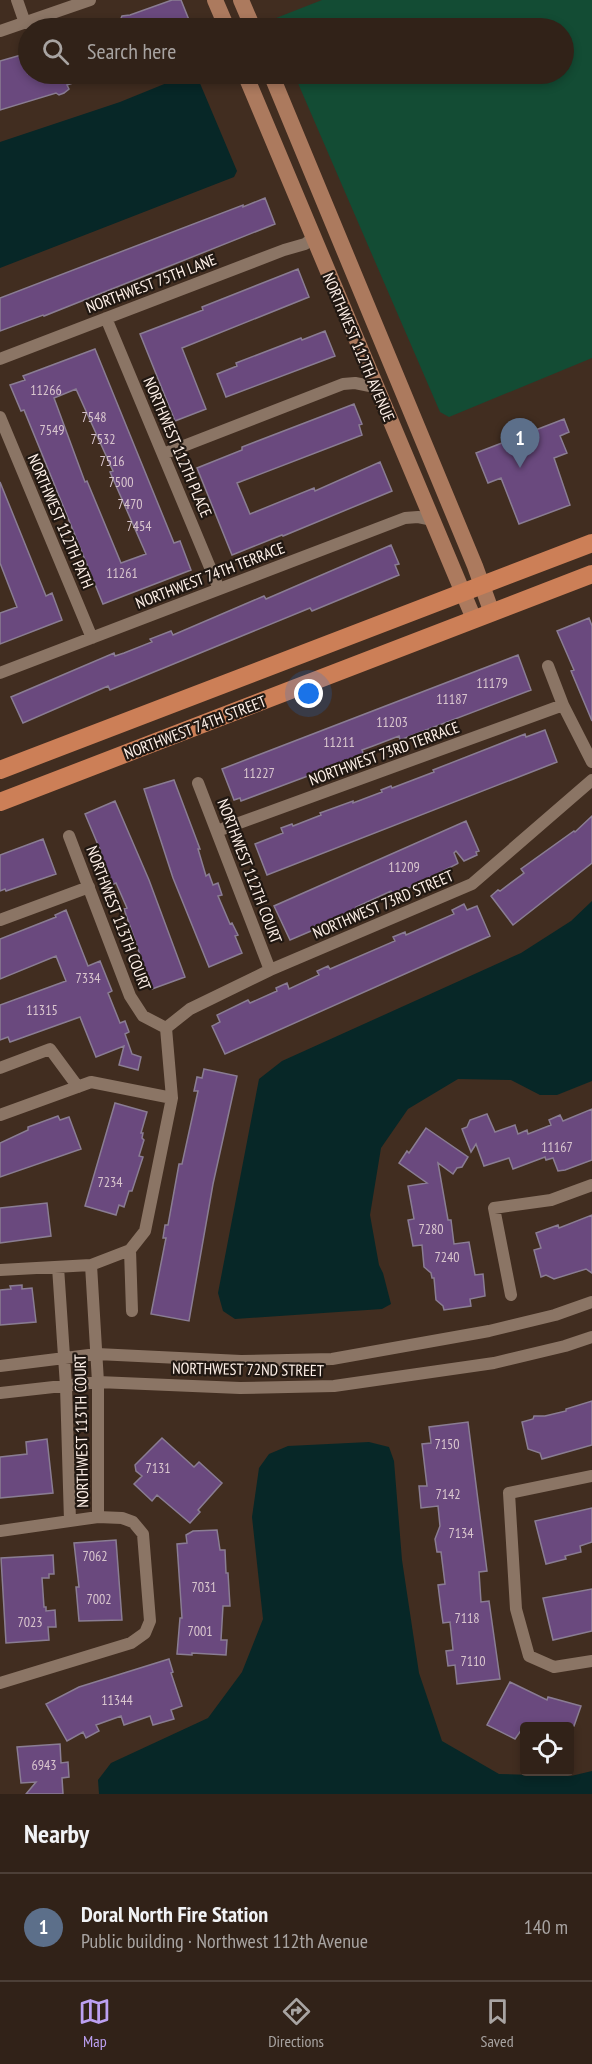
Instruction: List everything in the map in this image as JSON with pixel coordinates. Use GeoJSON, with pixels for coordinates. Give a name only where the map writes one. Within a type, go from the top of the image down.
{"type":"FeatureCollection","features":[{"type":"Feature","properties":{"kind":"main road","name":"NORTHWEST 74TH STREET"},"geometry":{"type":"LineString","coordinates":[[0,770],[592,543]]}},
{"type":"Feature","properties":{"kind":"main road","name":"NORTHWEST 74TH STREET"},"geometry":{"type":"LineString","coordinates":[[0,802],[592,574]]}},
{"type":"Feature","properties":{"kind":"street"},"geometry":{"type":"LineString","coordinates":[[17,0],[23,18]]}},
{"type":"Feature","properties":{"kind":"street"},"geometry":{"type":"LineString","coordinates":[[39,18],[90,0]]}},
{"type":"Feature","properties":{"kind":"street"},"geometry":{"type":"LineString","coordinates":[[215,0],[223,18]]}},
{"type":"Feature","properties":{"kind":"street"},"geometry":{"type":"LineString","coordinates":[[241,0],[249,18]]}},
{"type":"Feature","properties":{"kind":"street"},"geometry":{"type":"LineString","coordinates":[[0,31],[18,25]]}},
{"type":"Feature","properties":{"kind":"street","name":"NORTHWEST 112TH AVENUE"},"geometry":{"type":"LineString","coordinates":[[249,84],[474,619]]}},
{"type":"Feature","properties":{"kind":"street","name":"NORTHWEST 112TH AVENUE"},"geometry":{"type":"LineString","coordinates":[[275,84],[492,613]]}},
{"type":"Feature","properties":{"kind":"street"},"geometry":{"type":"LineString","coordinates":[[313,238],[324,225],[329,212]]}},
{"type":"Feature","properties":{"kind":"street","name":"NORTHWEST 75TH LANE"},"geometry":{"type":"LineString","coordinates":[[0,359],[313,238]]}},
{"type":"Feature","properties":{"kind":"street","name":"NORTHWEST 112TH PLACE"},"geometry":{"type":"LineString","coordinates":[[106,318],[219,589]]}},
{"type":"Feature","properties":{"kind":"street"},"geometry":{"type":"LineString","coordinates":[[163,454],[344,384],[355,383],[375,387]]}},
{"type":"Feature","properties":{"kind":"street","name":"NORTHWEST 112TH PATH"},"geometry":{"type":"LineString","coordinates":[[0,417],[92,638]]}},
{"type":"Feature","properties":{"kind":"street","name":"NORTHWEST 74TH TERRACE"},"geometry":{"type":"LineString","coordinates":[[0,673],[402,519],[411,516],[433,520]]}},
{"type":"Feature","properties":{"kind":"street"},"geometry":{"type":"LineString","coordinates":[[548,666],[563,705],[592,762]]}},
{"type":"Feature","properties":{"kind":"street","name":"NORTHWEST 73RD TERRACE"},"geometry":{"type":"LineString","coordinates":[[217,831],[563,705]]}},
{"type":"Feature","properties":{"kind":"street","name":"NORTHWEST 73RD STREET"},"geometry":{"type":"LineString","coordinates":[[166,1028],[189,1009],[270,970],[472,884],[592,780]]}},
{"type":"Feature","properties":{"kind":"street","name":"NORTHWEST 112TH COURT"},"geometry":{"type":"LineString","coordinates":[[198,783],[270,970]]}},
{"type":"Feature","properties":{"kind":"street","name":"NORTHWEST 113TH COURT"},"geometry":{"type":"LineString","coordinates":[[69,836],[130,996],[143,1016],[166,1028]]}},
{"type":"Feature","properties":{"kind":"street"},"geometry":{"type":"LineString","coordinates":[[0,920],[89,887]]}},
{"type":"Feature","properties":{"kind":"street"},"geometry":{"type":"LineString","coordinates":[[0,1270],[91,1265],[130,1250],[145,1231],[172,1098],[166,1028]]}},
{"type":"Feature","properties":{"kind":"street"},"geometry":{"type":"LineString","coordinates":[[0,1068],[50,1049],[78,1087]]}},
{"type":"Feature","properties":{"kind":"street"},"geometry":{"type":"LineString","coordinates":[[0,1115],[91,1082],[172,1098]]}},
{"type":"Feature","properties":{"kind":"street"},"geometry":{"type":"LineString","coordinates":[[511,1295],[494,1208],[551,1200],[592,1185]]}},
{"type":"Feature","properties":{"kind":"street"},"geometry":{"type":"LineString","coordinates":[[130,1250],[132,1311]]}},
{"type":"Feature","properties":{"kind":"street","name":"NORTHWEST 113TH COURT"},"geometry":{"type":"LineString","coordinates":[[0,1683],[131,1643],[145,1633],[150,1621],[143,1534],[133,1522],[122,1518],[98,1517],[98,1382],[91,1265]]}},
{"type":"Feature","properties":{"kind":"street","name":"NORTHWEST 113TH COURT"},"geometry":{"type":"LineString","coordinates":[[58,1267],[66,1386],[70,1521]]}},
{"type":"Feature","properties":{"kind":"street","name":"NORTHWEST 72ND STREET"},"geometry":{"type":"LineString","coordinates":[[0,1366],[97,1354],[241,1361],[332,1359],[489,1331],[555,1315],[592,1302]]}},
{"type":"Feature","properties":{"kind":"street","name":"NORTHWEST 72ND STREET"},"geometry":{"type":"LineString","coordinates":[[0,1393],[98,1382],[240,1388],[334,1386],[494,1364],[592,1337]]}},
{"type":"Feature","properties":{"kind":"street"},"geometry":{"type":"LineString","coordinates":[[592,1476],[509,1493],[516,1609],[529,1656],[554,1667],[592,1661]]}},
{"type":"Feature","properties":{"kind":"street"},"geometry":{"type":"LineString","coordinates":[[0,1531],[98,1517]]}},
{"type":"Feature","properties":{"kind":"green space"},"geometry":{"type":"Polygon","coordinates":[[[322,0],[592,0],[592,358],[449,417],[440,412],[298,84],[574,84],[574,18],[276,18],[322,0]]]}},
{"type":"Feature","properties":{"kind":"water"},"geometry":{"type":"Polygon","coordinates":[[[164,84],[200,84],[237,171],[234,177],[0,268],[0,142],[120,102],[164,84]]]}},
{"type":"Feature","properties":{"kind":"water"},"geometry":{"type":"Polygon","coordinates":[[[592,901],[592,1081],[557,1095],[540,1095],[511,1080],[458,1079],[408,1109],[381,1148],[370,1215],[379,1265],[391,1304],[382,1309],[235,1319],[223,1311],[218,1293],[259,1079],[282,1061],[521,953],[571,921],[592,901]]]}},
{"type":"Feature","properties":{"kind":"water"},"geometry":{"type":"Polygon","coordinates":[[[369,1442],[389,1447],[394,1461],[402,1560],[419,1673],[442,1741],[499,1774],[574,1776],[592,1771],[592,1794],[99,1794],[98,1780],[111,1763],[208,1718],[242,1672],[263,1619],[252,1517],[259,1468],[269,1454],[288,1446],[369,1442]]]}},
{"type":"Feature","properties":{"kind":"building"},"geometry":{"type":"Polygon","coordinates":[[[172,0],[181,0],[188,18],[121,18],[172,0]]]}},
{"type":"Feature","properties":{"kind":"building"},"geometry":{"type":"Polygon","coordinates":[[[18,56],[18,84],[70,84],[67,85],[69,89],[59,95],[56,93],[0,110],[0,61],[18,56]]]}},
{"type":"Feature","properties":{"kind":"building"},"geometry":{"type":"Polygon","coordinates":[[[265,198],[275,224],[44,316],[0,331],[0,298],[265,198]]]}},
{"type":"Feature","properties":{"kind":"building"},"geometry":{"type":"Polygon","coordinates":[[[298,269],[309,297],[182,348],[206,409],[175,421],[140,334],[298,269]]]}},
{"type":"Feature","properties":{"kind":"building"},"geometry":{"type":"Polygon","coordinates":[[[325,331],[335,356],[226,397],[217,374],[237,366],[236,363],[325,331]]]}},
{"type":"Feature","properties":{"kind":"building"},"geometry":{"type":"Polygon","coordinates":[[[95,349],[174,543],[180,541],[191,570],[103,604],[24,410],[21,411],[10,385],[25,380],[23,376],[95,349]],[[76,389],[54,398],[85,482],[87,481],[121,563],[146,554],[110,472],[113,471],[76,389]]]}},
{"type":"Feature","properties":{"kind":"building"},"geometry":{"type":"Polygon","coordinates":[[[354,404],[362,424],[359,425],[362,435],[237,483],[250,514],[314,488],[315,491],[380,462],[392,491],[232,555],[197,468],[242,450],[242,447],[354,404]]]}},
{"type":"Feature","properties":{"kind":"building"},"geometry":{"type":"Polygon","coordinates":[[[564,419],[569,432],[560,436],[567,453],[554,458],[570,505],[519,524],[501,478],[488,483],[476,453],[564,419]]]}},
{"type":"Feature","properties":{"kind":"building"},"geometry":{"type":"Polygon","coordinates":[[[0,482],[46,596],[52,593],[62,620],[0,644],[0,613],[17,607],[0,563],[0,482]]]}},
{"type":"Feature","properties":{"kind":"building"},"geometry":{"type":"Polygon","coordinates":[[[391,545],[399,564],[395,565],[399,575],[312,611],[310,608],[110,690],[108,686],[23,723],[11,697],[114,653],[115,656],[152,642],[150,639],[171,631],[173,635],[264,596],[266,599],[391,545]]]}},
{"type":"Feature","properties":{"kind":"building"},"geometry":{"type":"Polygon","coordinates":[[[589,618],[592,626],[592,721],[557,631],[589,618]]]}},
{"type":"Feature","properties":{"kind":"building"},"geometry":{"type":"Polygon","coordinates":[[[518,655],[531,690],[400,740],[399,736],[362,750],[364,755],[241,801],[240,798],[234,800],[222,769],[518,655]]]}},
{"type":"Feature","properties":{"kind":"building"},"geometry":{"type":"Polygon","coordinates":[[[545,730],[557,762],[267,875],[255,844],[283,833],[281,828],[292,824],[293,826],[321,815],[320,813],[434,772],[433,770],[525,734],[526,737],[545,730]]]}},
{"type":"Feature","properties":{"kind":"building"},"geometry":{"type":"Polygon","coordinates":[[[174,780],[200,849],[198,849],[206,876],[209,874],[213,885],[218,883],[222,895],[218,896],[230,924],[232,923],[238,935],[235,936],[242,953],[209,967],[173,878],[144,789],[174,780]]]}},
{"type":"Feature","properties":{"kind":"building"},"geometry":{"type":"Polygon","coordinates":[[[115,801],[149,880],[185,977],[152,989],[124,909],[127,908],[116,883],[111,885],[98,854],[101,852],[85,814],[115,801]]]}},
{"type":"Feature","properties":{"kind":"building"},"geometry":{"type":"Polygon","coordinates":[[[592,816],[592,863],[513,925],[491,896],[524,873],[521,869],[575,832],[592,816]]]}},
{"type":"Feature","properties":{"kind":"building"},"geometry":{"type":"Polygon","coordinates":[[[466,821],[479,851],[476,852],[477,855],[464,861],[456,851],[454,853],[457,864],[393,896],[391,891],[356,907],[358,911],[290,940],[274,906],[466,821]]]}},
{"type":"Feature","properties":{"kind":"building"},"geometry":{"type":"Polygon","coordinates":[[[43,839],[56,874],[0,891],[0,855],[43,839]]]}},
{"type":"Feature","properties":{"kind":"building"},"geometry":{"type":"Polygon","coordinates":[[[464,904],[467,910],[477,906],[490,936],[225,1054],[212,1026],[220,1022],[217,1015],[248,1000],[250,1003],[277,991],[276,988],[287,983],[289,989],[319,975],[317,971],[328,966],[330,969],[395,941],[393,937],[405,932],[406,935],[454,914],[452,910],[464,904]]]}},
{"type":"Feature","properties":{"kind":"building"},"geometry":{"type":"Polygon","coordinates":[[[66,910],[88,966],[100,961],[112,991],[108,993],[120,1023],[125,1021],[129,1032],[125,1034],[132,1054],[141,1057],[138,1070],[119,1065],[124,1046],[96,1057],[80,1017],[10,1042],[8,1037],[0,1040],[0,1005],[66,981],[56,956],[0,979],[0,939],[56,917],[55,915],[66,910]]]}},
{"type":"Feature","properties":{"kind":"building"},"geometry":{"type":"Polygon","coordinates":[[[204,1069],[237,1076],[213,1184],[189,1321],[151,1314],[166,1238],[163,1238],[165,1225],[168,1225],[179,1164],[182,1164],[198,1091],[194,1091],[197,1077],[202,1078],[204,1069]]]}},
{"type":"Feature","properties":{"kind":"building"},"geometry":{"type":"Polygon","coordinates":[[[115,1103],[147,1112],[141,1133],[143,1133],[144,1140],[139,1156],[143,1157],[132,1191],[129,1191],[124,1207],[119,1205],[116,1215],[85,1206],[115,1103]]]}},
{"type":"Feature","properties":{"kind":"building"},"geometry":{"type":"Polygon","coordinates":[[[592,1109],[592,1160],[565,1170],[558,1171],[553,1158],[546,1160],[545,1157],[513,1169],[509,1158],[484,1166],[476,1144],[471,1152],[462,1129],[467,1127],[470,1120],[487,1114],[495,1132],[515,1125],[518,1134],[527,1130],[528,1134],[551,1125],[549,1120],[560,1115],[563,1121],[592,1109]]]}},
{"type":"Feature","properties":{"kind":"building"},"geometry":{"type":"Polygon","coordinates":[[[58,1116],[60,1120],[69,1117],[81,1149],[0,1177],[0,1143],[28,1130],[28,1127],[58,1116]]]}},
{"type":"Feature","properties":{"kind":"building"},"geometry":{"type":"Polygon","coordinates":[[[426,1128],[468,1157],[462,1167],[457,1168],[453,1174],[438,1163],[454,1244],[469,1242],[475,1275],[483,1274],[485,1296],[470,1299],[471,1306],[444,1310],[436,1300],[434,1278],[424,1267],[422,1245],[413,1246],[408,1220],[414,1219],[408,1186],[427,1183],[399,1163],[407,1151],[409,1153],[426,1128]]]}},
{"type":"Feature","properties":{"kind":"building"},"geometry":{"type":"Polygon","coordinates":[[[47,1203],[51,1236],[0,1243],[0,1208],[47,1203]]]}},
{"type":"Feature","properties":{"kind":"building"},"geometry":{"type":"Polygon","coordinates":[[[592,1215],[592,1273],[586,1269],[554,1279],[546,1275],[541,1277],[534,1250],[541,1248],[536,1233],[558,1225],[559,1228],[592,1215]]]}},
{"type":"Feature","properties":{"kind":"building"},"geometry":{"type":"Polygon","coordinates":[[[22,1285],[22,1289],[32,1288],[36,1322],[0,1325],[0,1290],[22,1285]]]}},
{"type":"Feature","properties":{"kind":"building"},"geometry":{"type":"Polygon","coordinates":[[[592,1401],[592,1445],[542,1459],[540,1453],[528,1449],[522,1422],[533,1419],[534,1416],[566,1411],[566,1409],[592,1401]]]}},
{"type":"Feature","properties":{"kind":"building"},"geometry":{"type":"Polygon","coordinates":[[[468,1422],[487,1571],[479,1572],[481,1602],[489,1601],[500,1679],[457,1684],[455,1665],[448,1666],[446,1651],[453,1650],[450,1622],[443,1623],[438,1585],[445,1584],[441,1552],[437,1552],[435,1539],[440,1526],[438,1506],[421,1508],[419,1486],[427,1486],[422,1444],[431,1443],[429,1427],[468,1422]]]}},
{"type":"Feature","properties":{"kind":"building"},"geometry":{"type":"Polygon","coordinates":[[[162,1438],[194,1467],[199,1462],[222,1483],[198,1510],[200,1512],[190,1523],[157,1495],[152,1501],[134,1484],[142,1476],[136,1471],[135,1465],[162,1438]]]}},
{"type":"Feature","properties":{"kind":"building"},"geometry":{"type":"Polygon","coordinates":[[[47,1439],[53,1493],[0,1498],[0,1457],[27,1454],[26,1442],[47,1439]]]}},
{"type":"Feature","properties":{"kind":"building"},"geometry":{"type":"Polygon","coordinates":[[[592,1508],[592,1542],[580,1546],[581,1552],[546,1564],[535,1521],[592,1508]]]}},
{"type":"Feature","properties":{"kind":"building"},"geometry":{"type":"Polygon","coordinates":[[[217,1530],[220,1550],[225,1550],[226,1573],[228,1573],[230,1606],[223,1606],[221,1640],[227,1640],[226,1655],[177,1654],[180,1618],[182,1618],[177,1544],[187,1543],[186,1535],[193,1531],[217,1530]]]}},
{"type":"Feature","properties":{"kind":"building"},"geometry":{"type":"Polygon","coordinates":[[[116,1540],[122,1620],[79,1621],[76,1587],[79,1587],[74,1543],[116,1540]]]}},
{"type":"Feature","properties":{"kind":"building"},"geometry":{"type":"Polygon","coordinates":[[[53,1555],[54,1574],[49,1574],[49,1578],[42,1578],[44,1607],[46,1611],[55,1610],[56,1627],[48,1627],[49,1640],[6,1643],[1,1558],[53,1555]]]}},
{"type":"Feature","properties":{"kind":"building"},"geometry":{"type":"Polygon","coordinates":[[[592,1589],[592,1631],[553,1640],[543,1598],[592,1589]]]}},
{"type":"Feature","properties":{"kind":"building"},"geometry":{"type":"Polygon","coordinates":[[[169,1659],[173,1672],[171,1673],[182,1706],[171,1710],[174,1719],[153,1725],[150,1716],[124,1725],[121,1716],[96,1725],[99,1731],[86,1738],[83,1732],[67,1741],[46,1704],[79,1687],[169,1659]]]}},
{"type":"Feature","properties":{"kind":"building"},"geometry":{"type":"Polygon","coordinates":[[[510,1682],[547,1700],[548,1697],[581,1706],[574,1726],[574,1722],[520,1722],[520,1732],[515,1739],[487,1725],[510,1682]]]}},
{"type":"Feature","properties":{"kind":"building"},"geometry":{"type":"Polygon","coordinates":[[[60,1744],[61,1763],[68,1762],[69,1777],[62,1778],[63,1794],[26,1794],[36,1782],[21,1783],[17,1747],[60,1744]]]}},
{"type":"Feature","properties":{"kind":"place","name":"Doral North Fire Station"},"geometry":{"type":"Point","coordinates":[520,468]}}]}
